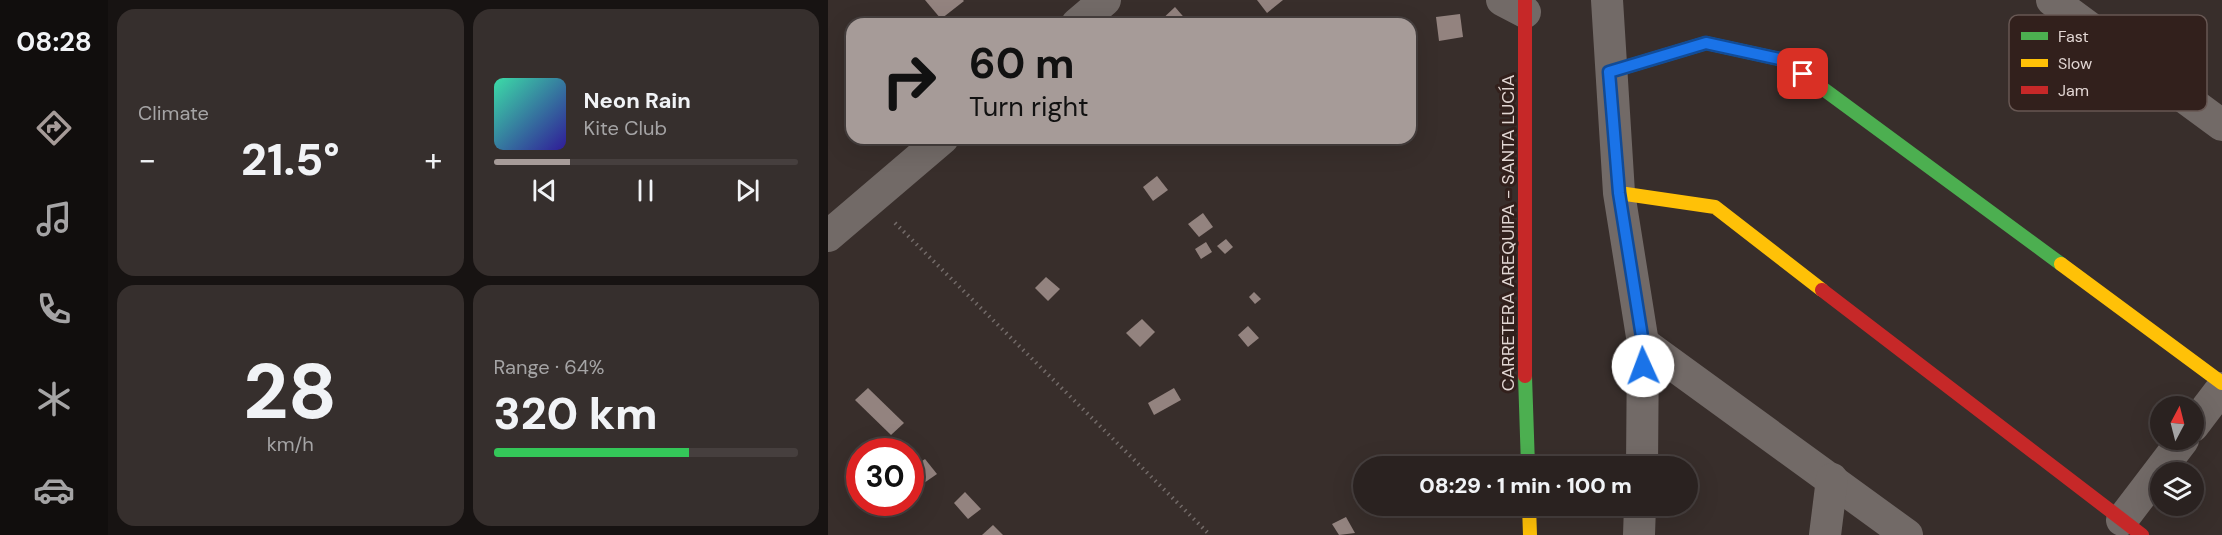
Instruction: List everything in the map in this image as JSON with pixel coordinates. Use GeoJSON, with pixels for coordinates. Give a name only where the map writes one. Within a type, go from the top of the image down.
{"type":"FeatureCollection","features":[{"type":"Feature","properties":{"kind":"street"},"geometry":{"type":"LineString","coordinates":[[1084,18],[1105,0]]}},
{"type":"Feature","properties":{"kind":"street"},"geometry":{"type":"LineString","coordinates":[[1607,0],[1609,72],[1619,193],[1643,343],[1642,456]]}},
{"type":"Feature","properties":{"kind":"street"},"geometry":{"type":"LineString","coordinates":[[2052,0],[2072,15]]}},
{"type":"Feature","properties":{"kind":"street","name":"CARRETERA AREQUIPA - SANTA LUCÍA"},"geometry":{"type":"LineString","coordinates":[[1517,4],[1528,456]]}},
{"type":"Feature","properties":{"kind":"street"},"geometry":{"type":"LineString","coordinates":[[1609,72],[1706,43],[1784,60],[2222,383]]}},
{"type":"Feature","properties":{"kind":"street"},"geometry":{"type":"LineString","coordinates":[[2203,111],[2222,125]]}},
{"type":"Feature","properties":{"kind":"street"},"geometry":{"type":"LineString","coordinates":[[828,236],[936,144]]}},
{"type":"Feature","properties":{"kind":"street"},"geometry":{"type":"LineString","coordinates":[[1619,193],[1715,207],[1991,422],[2132,527],[2177,450]]}},
{"type":"Feature","properties":{"kind":"street"},"geometry":{"type":"LineString","coordinates":[[1643,343],[1907,535]]}},
{"type":"Feature","properties":{"kind":"street"},"geometry":{"type":"LineString","coordinates":[[2204,412],[2222,388]]}},
{"type":"Feature","properties":{"kind":"street"},"geometry":{"type":"LineString","coordinates":[[1825,535],[1832,479]]}},
{"type":"Feature","properties":{"kind":"street"},"geometry":{"type":"LineString","coordinates":[[1529,516],[1530,535]]}},
{"type":"Feature","properties":{"kind":"street"},"geometry":{"type":"LineString","coordinates":[[1639,535],[1640,516]]}},
{"type":"Feature","properties":{"kind":"path"},"geometry":{"type":"LineString","coordinates":[[871,199],[1210,535]]}},
{"type":"Feature","properties":{"kind":"building"},"geometry":{"type":"Polygon","coordinates":[[[925,0],[964,1],[942,18],[925,0]]]}},
{"type":"Feature","properties":{"kind":"building"},"geometry":{"type":"Polygon","coordinates":[[[1257,0],[1283,0],[1267,13],[1257,0]]]}},
{"type":"Feature","properties":{"kind":"building"},"geometry":{"type":"Polygon","coordinates":[[[1175,7],[1185,18],[1163,18],[1175,7]]]}},
{"type":"Feature","properties":{"kind":"building"},"geometry":{"type":"Polygon","coordinates":[[[1460,14],[1463,37],[1439,41],[1436,17],[1460,14]]]}},
{"type":"Feature","properties":{"kind":"building"},"geometry":{"type":"Polygon","coordinates":[[[1157,176],[1168,190],[1153,201],[1143,187],[1157,176]]]}},
{"type":"Feature","properties":{"kind":"building"},"geometry":{"type":"Polygon","coordinates":[[[1203,213],[1213,227],[1199,237],[1188,224],[1203,213]]]}},
{"type":"Feature","properties":{"kind":"building"},"geometry":{"type":"Polygon","coordinates":[[[1226,239],[1233,247],[1225,254],[1217,246],[1226,239]]]}},
{"type":"Feature","properties":{"kind":"building"},"geometry":{"type":"Polygon","coordinates":[[[1206,242],[1212,252],[1201,259],[1195,249],[1206,242]]]}},
{"type":"Feature","properties":{"kind":"building"},"geometry":{"type":"Polygon","coordinates":[[[1046,277],[1060,289],[1048,301],[1035,288],[1046,277]]]}},
{"type":"Feature","properties":{"kind":"building"},"geometry":{"type":"Polygon","coordinates":[[[1254,292],[1261,299],[1255,304],[1249,297],[1254,292]]]}},
{"type":"Feature","properties":{"kind":"building"},"geometry":{"type":"Polygon","coordinates":[[[1142,319],[1155,332],[1140,347],[1126,333],[1142,319]]]}},
{"type":"Feature","properties":{"kind":"building"},"geometry":{"type":"Polygon","coordinates":[[[1248,326],[1259,338],[1248,347],[1238,335],[1248,326]]]}},
{"type":"Feature","properties":{"kind":"building"},"geometry":{"type":"Polygon","coordinates":[[[868,388],[904,423],[891,435],[855,400],[868,388]]]}},
{"type":"Feature","properties":{"kind":"building"},"geometry":{"type":"Polygon","coordinates":[[[1174,388],[1181,400],[1154,415],[1148,403],[1174,388]]]}},
{"type":"Feature","properties":{"kind":"building"},"geometry":{"type":"Polygon","coordinates":[[[924,460],[937,474],[924,483],[924,460]]]}},
{"type":"Feature","properties":{"kind":"building"},"geometry":{"type":"Polygon","coordinates":[[[965,492],[981,509],[968,519],[954,503],[965,492]]]}},
{"type":"Feature","properties":{"kind":"building"},"geometry":{"type":"Polygon","coordinates":[[[1346,517],[1355,533],[1339,535],[1332,524],[1346,517]]]}},
{"type":"Feature","properties":{"kind":"building"},"geometry":{"type":"Polygon","coordinates":[[[993,525],[1003,535],[982,535],[993,525]]]}},
{"type":"Feature","properties":{"kind":"traffic: fast"},"geometry":{"type":"LineString","coordinates":[[1609,72],[1706,43],[1784,60],[2061,264]]}},
{"type":"Feature","properties":{"kind":"traffic: fast"},"geometry":{"type":"LineString","coordinates":[[1525,376],[1528,456]]}},
{"type":"Feature","properties":{"kind":"traffic: slow"},"geometry":{"type":"LineString","coordinates":[[1619,193],[1715,207],[1822,290]]}},
{"type":"Feature","properties":{"kind":"traffic: slow"},"geometry":{"type":"LineString","coordinates":[[2061,264],[2222,383]]}},
{"type":"Feature","properties":{"kind":"traffic: slow"},"geometry":{"type":"LineString","coordinates":[[1529,516],[1530,535]]}},
{"type":"Feature","properties":{"kind":"traffic: jam"},"geometry":{"type":"LineString","coordinates":[[1525,0],[1525,376]]}},
{"type":"Feature","properties":{"kind":"traffic: jam"},"geometry":{"type":"LineString","coordinates":[[1822,290],[2142,535]]}},
{"type":"Feature","properties":{"kind":"route"},"geometry":{"type":"LineString","coordinates":[[1643,366],[1643,343],[1619,193],[1609,72],[1706,43],[1784,60],[1803,74]]}}]}
